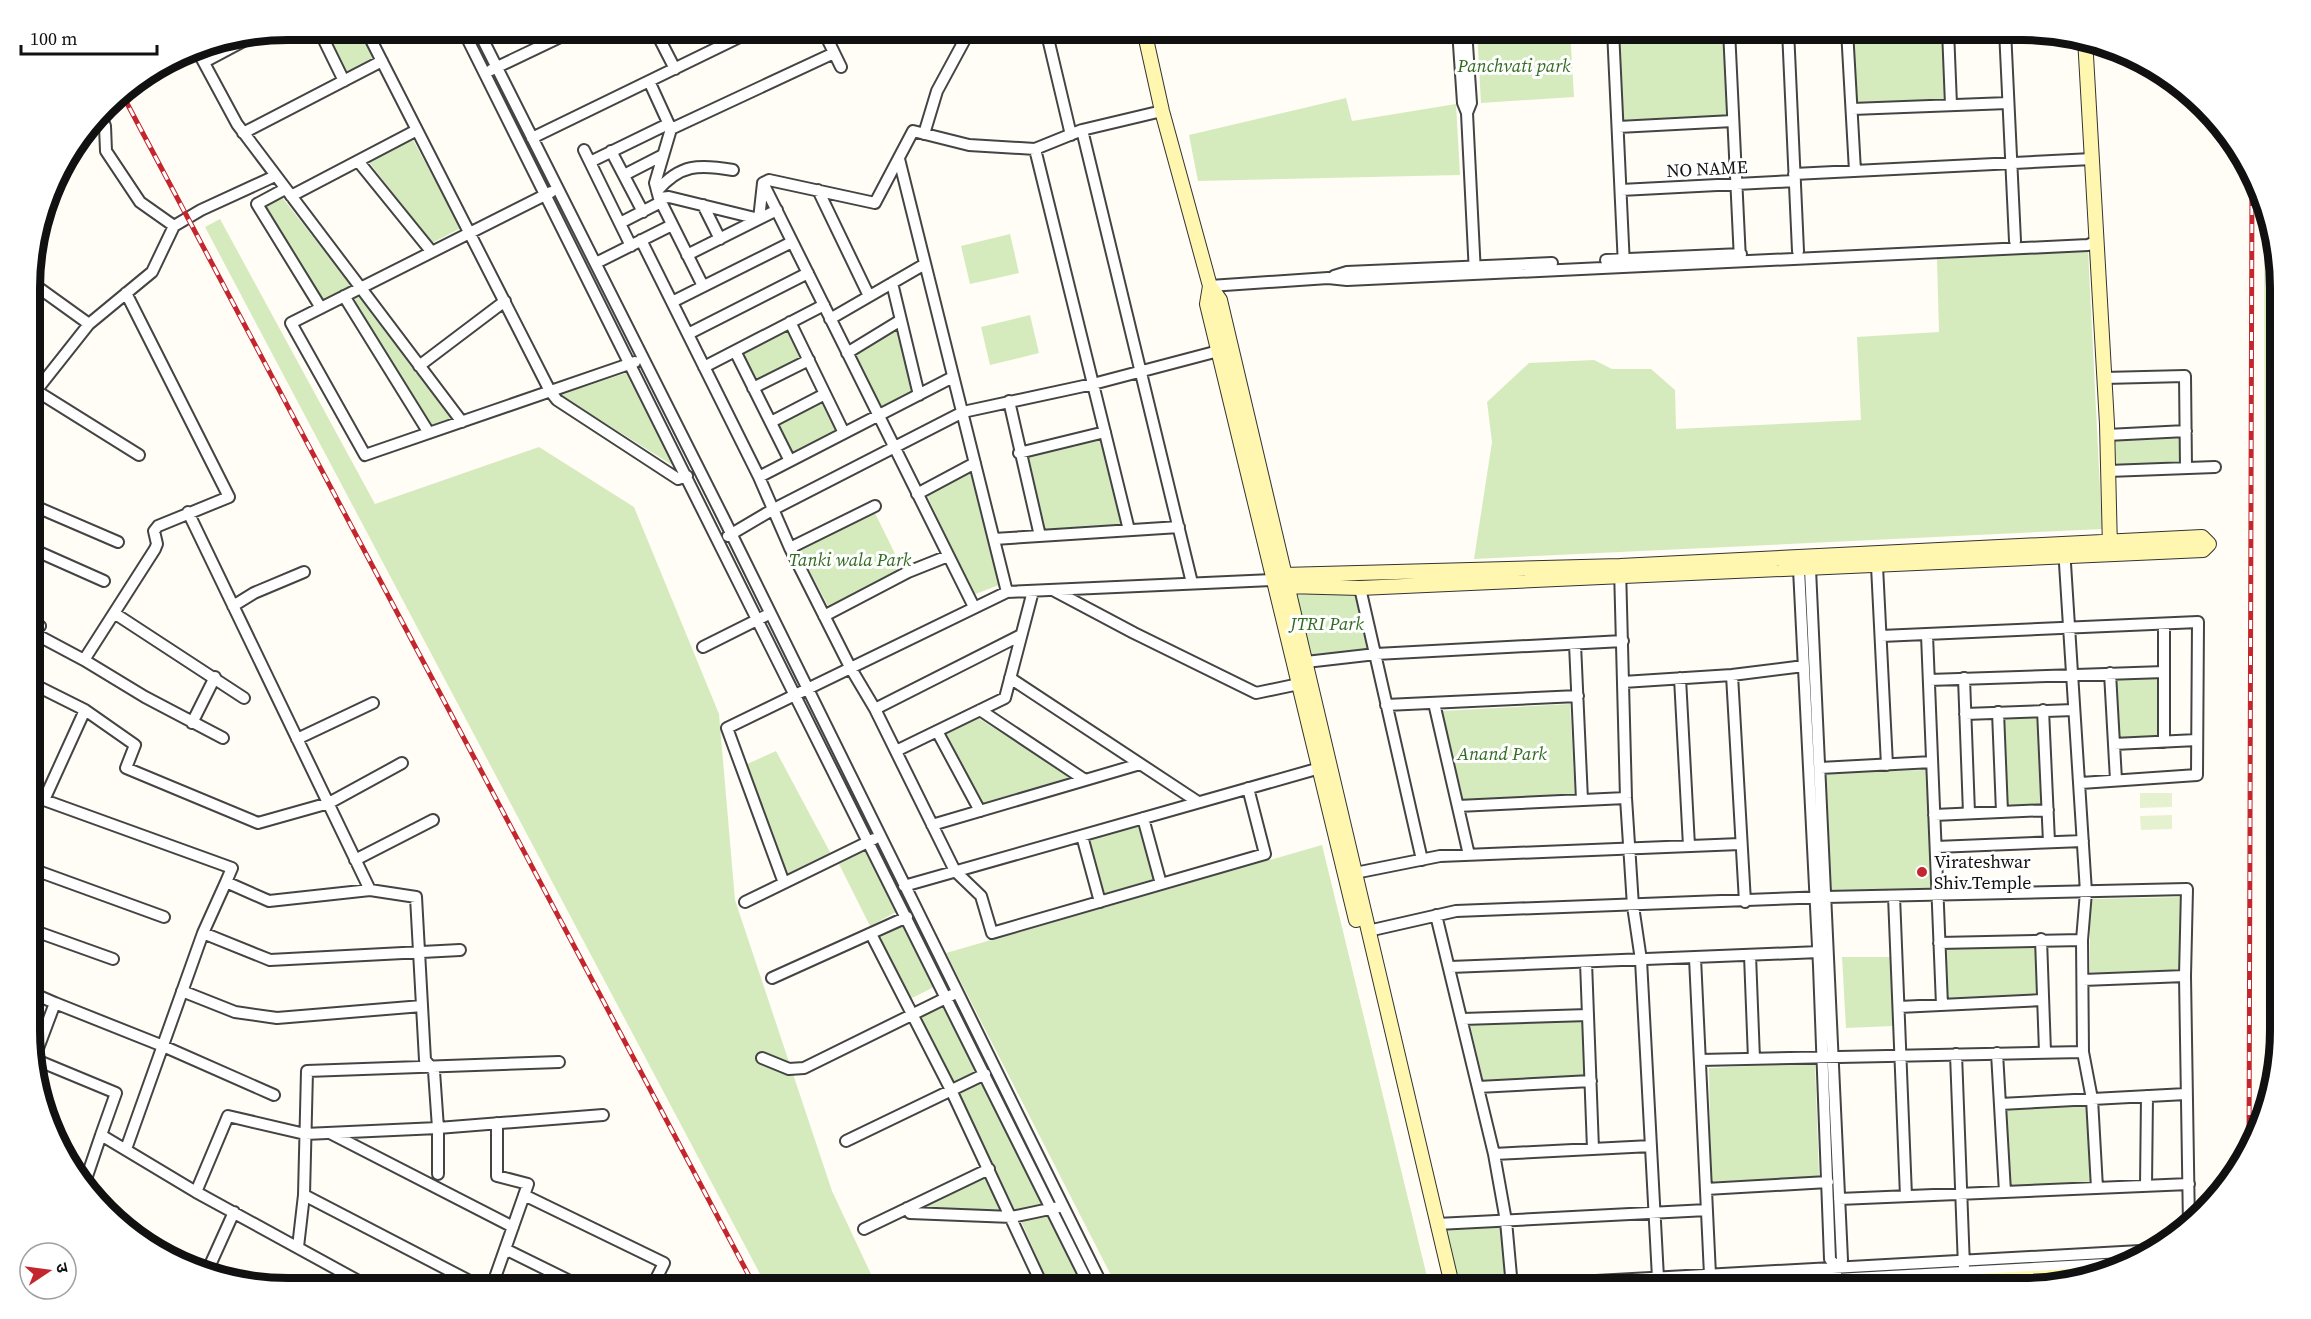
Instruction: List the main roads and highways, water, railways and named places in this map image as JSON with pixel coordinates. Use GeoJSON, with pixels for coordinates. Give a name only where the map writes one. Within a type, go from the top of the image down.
{"type":"FeatureCollection","features":[{"type":"Feature","properties":{"kind":"railway"},"geometry":{"type":"LineString","coordinates":[[126,101],[750,1278]]}},
{"type":"Feature","properties":{"kind":"railway"},"geometry":{"type":"LineString","coordinates":[[2249,1132],[2252,193]]}},
{"type":"Feature","properties":{"kind":"place","name":"Virateshwar Shiv Temple"},"geometry":{"type":"Point","coordinates":[1922,872]}},
{"type":"Feature","properties":{"kind":"park label","name":"Panchvati park"},"geometry":{"type":"Point","coordinates":[1514,66]}},
{"type":"Feature","properties":{"kind":"park label","name":"Tanki wala Park"},"geometry":{"type":"Point","coordinates":[850,560]}},
{"type":"Feature","properties":{"kind":"park label","name":"JTRI Park"},"geometry":{"type":"Point","coordinates":[1327,624]}},
{"type":"Feature","properties":{"kind":"park label","name":"Anand Park"},"geometry":{"type":"Point","coordinates":[1502,754]}}]}
